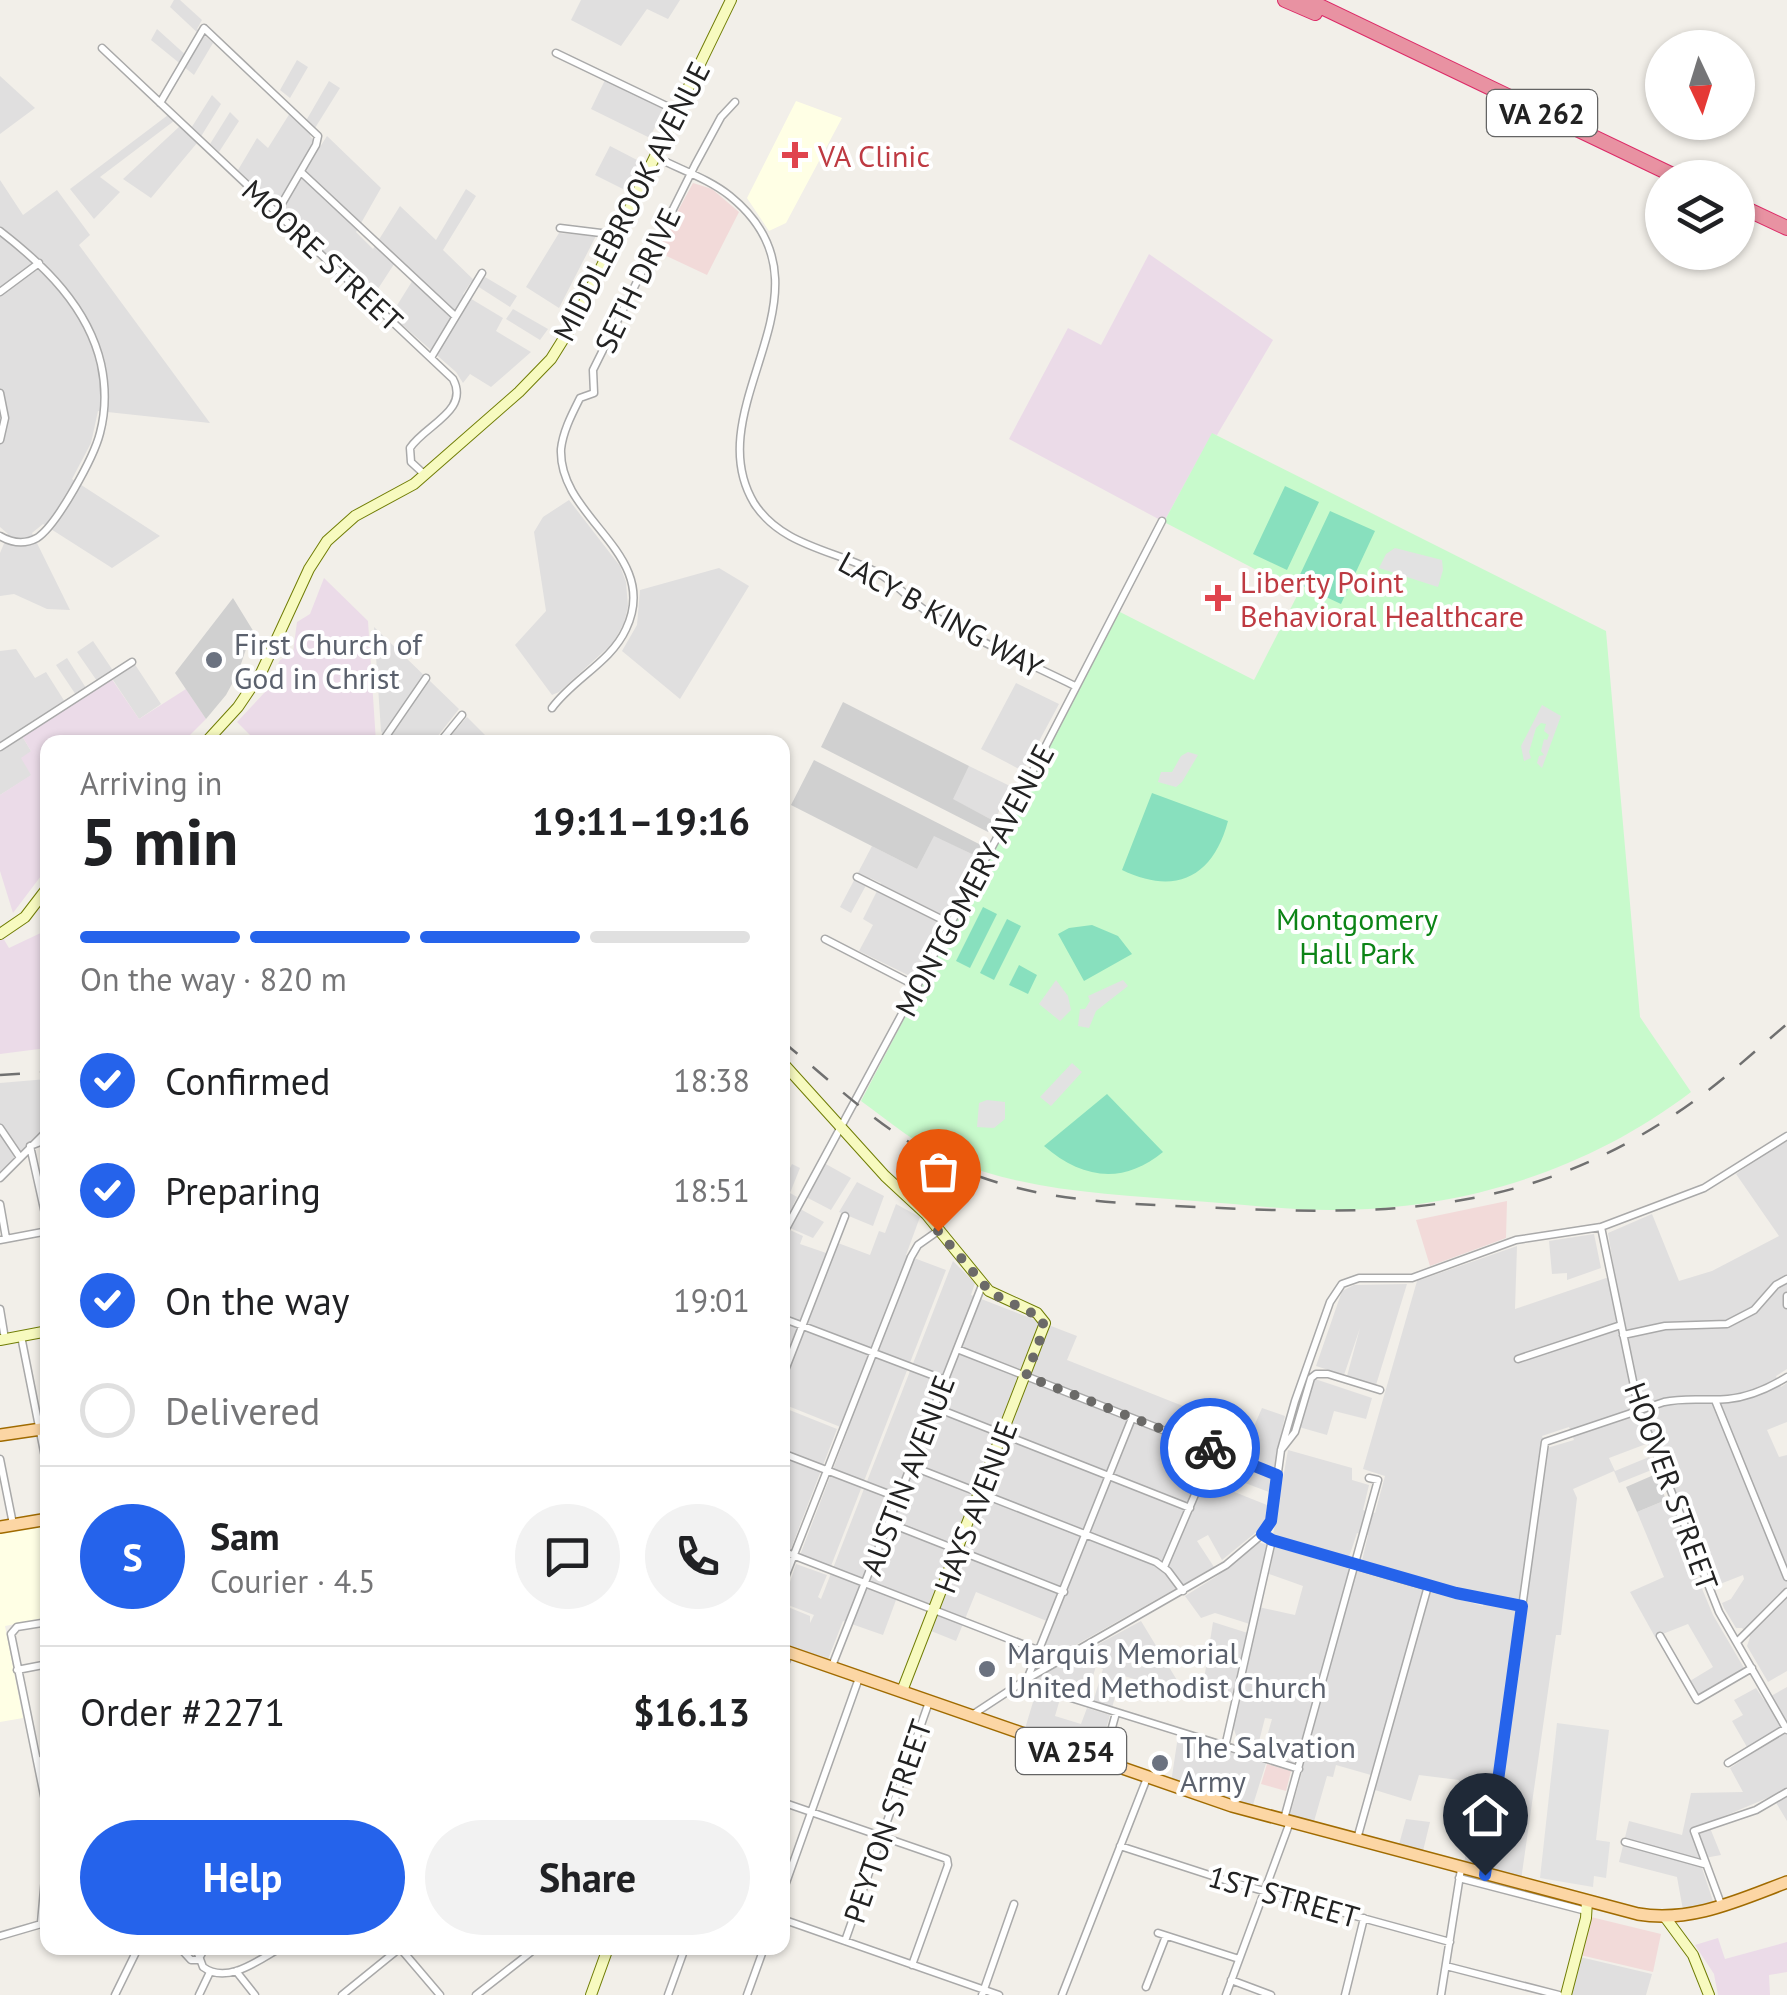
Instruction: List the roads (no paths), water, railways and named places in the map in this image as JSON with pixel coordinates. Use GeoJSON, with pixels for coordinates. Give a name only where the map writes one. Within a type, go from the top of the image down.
{"type":"FeatureCollection","features":[{"type":"Feature","properties":{"kind":"highway"},"geometry":{"type":"LineString","coordinates":[[1285,0],[1404,48]]}},
{"type":"Feature","properties":{"kind":"highway","name":"VA 262"},"geometry":{"type":"LineString","coordinates":[[1306,0],[1645,162]]}},
{"type":"Feature","properties":{"kind":"highway"},"geometry":{"type":"LineString","coordinates":[[1755,213],[1787,228]]}},
{"type":"Feature","properties":{"kind":"main road"},"geometry":{"type":"LineString","coordinates":[[0,1436],[40,1429]]}},
{"type":"Feature","properties":{"kind":"main road"},"geometry":{"type":"LineString","coordinates":[[6,1526],[40,1520]]}},
{"type":"Feature","properties":{"kind":"main road","name":"VA 254"},"geometry":{"type":"LineString","coordinates":[[790,1652],[1148,1778],[1460,1874],[1485,1875],[1586,1906],[1665,1917],[1722,1907],[1787,1882]]}},
{"type":"Feature","properties":{"kind":"street","name":"MIDDLEBROOK AVENUE"},"geometry":{"type":"LineString","coordinates":[[212,735],[261,674],[306,574],[324,546],[351,520],[406,489],[519,392],[571,330],[731,0]]}},
{"type":"Feature","properties":{"kind":"street"},"geometry":{"type":"LineString","coordinates":[[160,102],[204,28],[317,134],[318,140],[277,212]]}},
{"type":"Feature","properties":{"kind":"street","name":"MOORE STREET"},"geometry":{"type":"LineString","coordinates":[[102,48],[454,379],[458,392],[454,407],[410,448],[412,462],[424,474]]}},
{"type":"Feature","properties":{"kind":"street"},"geometry":{"type":"LineString","coordinates":[[556,53],[678,112]]}},
{"type":"Feature","properties":{"kind":"street","name":"SETH DRIVE"},"geometry":{"type":"LineString","coordinates":[[552,708],[618,643],[630,620],[633,599],[625,562],[567,482],[562,463],[563,438],[580,398],[594,393],[593,370],[690,173],[721,117],[736,102]]}},
{"type":"Feature","properties":{"kind":"street","name":"LACY B KING WAY"},"geometry":{"type":"LineString","coordinates":[[656,158],[726,192],[749,214],[774,268],[775,312],[740,440],[743,476],[761,512],[790,537],[880,574],[934,616],[1076,686]]}},
{"type":"Feature","properties":{"kind":"street"},"geometry":{"type":"LineString","coordinates":[[301,172],[455,316]]}},
{"type":"Feature","properties":{"kind":"street"},"geometry":{"type":"LineString","coordinates":[[560,228],[602,230],[618,235]]}},
{"type":"Feature","properties":{"kind":"street"},"geometry":{"type":"LineString","coordinates":[[0,231],[39,263],[68,298],[94,342],[104,384],[103,417],[90,459],[42,534],[23,542],[0,536]]}},
{"type":"Feature","properties":{"kind":"street"},"geometry":{"type":"LineString","coordinates":[[0,292],[39,263]]}},
{"type":"Feature","properties":{"kind":"street"},"geometry":{"type":"LineString","coordinates":[[432,356],[482,273]]}},
{"type":"Feature","properties":{"kind":"street"},"geometry":{"type":"LineString","coordinates":[[0,392],[5,418],[0,440]]}},
{"type":"Feature","properties":{"kind":"street","name":"MONTGOMERY AVENUE"},"geometry":{"type":"LineString","coordinates":[[790,1221],[918,987],[1162,521]]}},
{"type":"Feature","properties":{"kind":"street"},"geometry":{"type":"LineString","coordinates":[[0,747],[132,662]]}},
{"type":"Feature","properties":{"kind":"street"},"geometry":{"type":"LineString","coordinates":[[387,735],[426,678]]}},
{"type":"Feature","properties":{"kind":"street"},"geometry":{"type":"LineString","coordinates":[[446,735],[462,714]]}},
{"type":"Feature","properties":{"kind":"street"},"geometry":{"type":"LineString","coordinates":[[857,877],[951,924]]}},
{"type":"Feature","properties":{"kind":"street"},"geometry":{"type":"LineString","coordinates":[[0,934],[25,917],[40,897]]}},
{"type":"Feature","properties":{"kind":"street"},"geometry":{"type":"LineString","coordinates":[[825,939],[918,987]]}},
{"type":"Feature","properties":{"kind":"street"},"geometry":{"type":"LineString","coordinates":[[790,1071],[891,1182],[926,1214],[984,1283]]}},
{"type":"Feature","properties":{"kind":"street"},"geometry":{"type":"LineString","coordinates":[[0,1128],[19,1157]]}},
{"type":"Feature","properties":{"kind":"street"},"geometry":{"type":"LineString","coordinates":[[972,1715],[1025,1680],[1226,1565],[1262,1534],[1271,1521],[1282,1450],[1308,1360],[1338,1288],[1355,1278],[1412,1278],[1516,1240],[1601,1227],[1700,1190],[1787,1136]]}},
{"type":"Feature","properties":{"kind":"street"},"geometry":{"type":"LineString","coordinates":[[0,1178],[40,1137]]}},
{"type":"Feature","properties":{"kind":"street"},"geometry":{"type":"LineString","coordinates":[[30,1146],[40,1142]]}},
{"type":"Feature","properties":{"kind":"street"},"geometry":{"type":"LineString","coordinates":[[30,1146],[40,1184]]}},
{"type":"Feature","properties":{"kind":"street"},"geometry":{"type":"LineString","coordinates":[[0,1204],[3,1239],[40,1231]]}},
{"type":"Feature","properties":{"kind":"street"},"geometry":{"type":"LineString","coordinates":[[790,1358],[845,1216]]}},
{"type":"Feature","properties":{"kind":"street","name":"HOOVER STREET"},"geometry":{"type":"LineString","coordinates":[[1601,1227],[1639,1410],[1717,1606],[1787,1729]]}},
{"type":"Feature","properties":{"kind":"street"},"geometry":{"type":"LineString","coordinates":[[790,1566],[911,1257],[918,1245],[938,1231]]}},
{"type":"Feature","properties":{"kind":"street"},"geometry":{"type":"LineString","coordinates":[[1623,1335],[1665,1326],[1727,1324],[1754,1310],[1776,1285],[1787,1279]]}},
{"type":"Feature","properties":{"kind":"street","name":"HAYS AVENUE"},"geometry":{"type":"LineString","coordinates":[[902,1691],[1045,1323],[1037,1314],[991,1293],[984,1283]]}},
{"type":"Feature","properties":{"kind":"street","name":"AUSTIN AVENUE"},"geometry":{"type":"LineString","coordinates":[[831,1667],[984,1283]]}},
{"type":"Feature","properties":{"kind":"street"},"geometry":{"type":"LineString","coordinates":[[1787,1296],[1787,1304]]}},
{"type":"Feature","properties":{"kind":"street"},"geometry":{"type":"LineString","coordinates":[[0,1309],[2,1339],[40,1333]]}},
{"type":"Feature","properties":{"kind":"street"},"geometry":{"type":"LineString","coordinates":[[790,1321],[944,1380]]}},
{"type":"Feature","properties":{"kind":"street"},"geometry":{"type":"LineString","coordinates":[[1518,1359],[1621,1325]]}},
{"type":"Feature","properties":{"kind":"street"},"geometry":{"type":"LineString","coordinates":[[21,1336],[40,1415]]}},
{"type":"Feature","properties":{"kind":"street"},"geometry":{"type":"LineString","coordinates":[[957,1349],[1277,1475]]}},
{"type":"Feature","properties":{"kind":"street"},"geometry":{"type":"LineString","coordinates":[[1282,1450],[1295,1432],[1311,1378],[1316,1374],[1380,1390]]}},
{"type":"Feature","properties":{"kind":"street"},"geometry":{"type":"LineString","coordinates":[[1485,1875],[1545,1442],[1682,1398],[1715,1400],[1756,1392],[1787,1377]]}},
{"type":"Feature","properties":{"kind":"street"},"geometry":{"type":"LineString","coordinates":[[1715,1400],[1787,1577]]}},
{"type":"Feature","properties":{"kind":"street"},"geometry":{"type":"LineString","coordinates":[[934,1407],[1190,1508]]}},
{"type":"Feature","properties":{"kind":"street"},"geometry":{"type":"LineString","coordinates":[[1025,1680],[1132,1418]]}},
{"type":"Feature","properties":{"kind":"street"},"geometry":{"type":"LineString","coordinates":[[1164,1567],[1214,1450]]}},
{"type":"Feature","properties":{"kind":"street"},"geometry":{"type":"LineString","coordinates":[[790,1457],[899,1498]]}},
{"type":"Feature","properties":{"kind":"street"},"geometry":{"type":"LineString","coordinates":[[0,1458],[6,1526]]}},
{"type":"Feature","properties":{"kind":"street"},"geometry":{"type":"LineString","coordinates":[[911,1466],[1164,1567],[1182,1592]]}},
{"type":"Feature","properties":{"kind":"street"},"geometry":{"type":"LineString","coordinates":[[1226,1995],[1287,1821],[1378,1480],[1369,1478]]}},
{"type":"Feature","properties":{"kind":"street"},"geometry":{"type":"LineString","coordinates":[[888,1522],[1064,1592]]}},
{"type":"Feature","properties":{"kind":"street"},"geometry":{"type":"LineString","coordinates":[[1262,1534],[1428,1586],[1522,1606]]}},
{"type":"Feature","properties":{"kind":"street"},"geometry":{"type":"LineString","coordinates":[[1225,1747],[1272,1540]]}},
{"type":"Feature","properties":{"kind":"street"},"geometry":{"type":"LineString","coordinates":[[790,1554],[1040,1651]]}},
{"type":"Feature","properties":{"kind":"street"},"geometry":{"type":"LineString","coordinates":[[1356,1841],[1428,1586]]}},
{"type":"Feature","properties":{"kind":"street"},"geometry":{"type":"LineString","coordinates":[[1736,1642],[1787,1592]]}},
{"type":"Feature","properties":{"kind":"street"},"geometry":{"type":"LineString","coordinates":[[40,1624],[12,1630],[40,1775]]}},
{"type":"Feature","properties":{"kind":"street"},"geometry":{"type":"LineString","coordinates":[[1660,1636],[1697,1700],[1752,1668]]}},
{"type":"Feature","properties":{"kind":"street"},"geometry":{"type":"LineString","coordinates":[[17,1670],[40,1666]]}},
{"type":"Feature","properties":{"kind":"street"},"geometry":{"type":"LineString","coordinates":[[790,1872],[860,1676]]}},
{"type":"Feature","properties":{"kind":"street"},"geometry":{"type":"LineString","coordinates":[[1025,1680],[1298,1770]]}},
{"type":"Feature","properties":{"kind":"street","name":"PEYTON STREET"},"geometry":{"type":"LineString","coordinates":[[845,1941],[930,1700]]}},
{"type":"Feature","properties":{"kind":"street"},"geometry":{"type":"LineString","coordinates":[[1102,1762],[1116,1713]]}},
{"type":"Feature","properties":{"kind":"street"},"geometry":{"type":"LineString","coordinates":[[1728,1763],[1787,1729]]}},
{"type":"Feature","properties":{"kind":"street"},"geometry":{"type":"LineString","coordinates":[[1062,1995],[1148,1778]]}},
{"type":"Feature","properties":{"kind":"street"},"geometry":{"type":"LineString","coordinates":[[1722,1907],[1694,1831],[1756,1810],[1787,1792]]}},
{"type":"Feature","properties":{"kind":"street"},"geometry":{"type":"LineString","coordinates":[[790,1805],[948,1859],[912,1965]]}},
{"type":"Feature","properties":{"kind":"street"},"geometry":{"type":"LineString","coordinates":[[1625,1842],[1706,1864]]}},
{"type":"Feature","properties":{"kind":"street","name":"1ST STREET"},"geometry":{"type":"LineString","coordinates":[[1120,1846],[1264,1892],[1450,1942]]}},
{"type":"Feature","properties":{"kind":"street"},"geometry":{"type":"LineString","coordinates":[[1441,1995],[1460,1874],[1586,1906],[1562,1995],[1446,1966]]}},
{"type":"Feature","properties":{"kind":"street"},"geometry":{"type":"LineString","coordinates":[[983,1992],[1014,1904]]}},
{"type":"Feature","properties":{"kind":"street"},"geometry":{"type":"LineString","coordinates":[[1665,1917],[1692,1955],[1709,1995]]}},
{"type":"Feature","properties":{"kind":"street"},"geometry":{"type":"LineString","coordinates":[[1345,1995],[1364,1918]]}},
{"type":"Feature","properties":{"kind":"street"},"geometry":{"type":"LineString","coordinates":[[790,1922],[999,1995]]}},
{"type":"Feature","properties":{"kind":"street"},"geometry":{"type":"LineString","coordinates":[[0,1936],[40,1924]]}},
{"type":"Feature","properties":{"kind":"street"},"geometry":{"type":"LineString","coordinates":[[1146,1987],[1162,1934],[1239,1959]]}},
{"type":"Feature","properties":{"kind":"street"},"geometry":{"type":"LineString","coordinates":[[115,1995],[135,1955]]}},
{"type":"Feature","properties":{"kind":"street"},"geometry":{"type":"LineString","coordinates":[[186,1955],[198,1960]]}},
{"type":"Feature","properties":{"kind":"street"},"geometry":{"type":"LineString","coordinates":[[197,1955],[210,1972],[236,1971],[267,1955]]}},
{"type":"Feature","properties":{"kind":"street"},"geometry":{"type":"LineString","coordinates":[[198,1960],[201,1955]]}},
{"type":"Feature","properties":{"kind":"street"},"geometry":{"type":"LineString","coordinates":[[342,1995],[391,1955]]}},
{"type":"Feature","properties":{"kind":"street"},"geometry":{"type":"LineString","coordinates":[[406,1955],[440,1995]]}},
{"type":"Feature","properties":{"kind":"street"},"geometry":{"type":"LineString","coordinates":[[476,1995],[527,1955]]}},
{"type":"Feature","properties":{"kind":"street"},"geometry":{"type":"LineString","coordinates":[[591,1995],[605,1955]]}},
{"type":"Feature","properties":{"kind":"street"},"geometry":{"type":"LineString","coordinates":[[668,1995],[682,1955]]}},
{"type":"Feature","properties":{"kind":"street"},"geometry":{"type":"LineString","coordinates":[[747,1995],[761,1955]]}},
{"type":"Feature","properties":{"kind":"street"},"geometry":{"type":"LineString","coordinates":[[236,1971],[255,1995]]}},
{"type":"Feature","properties":{"kind":"street"},"geometry":{"type":"LineString","coordinates":[[199,1995],[210,1972]]}},
{"type":"Feature","properties":{"kind":"street"},"geometry":{"type":"LineString","coordinates":[[1231,1980],[1271,1995]]}},
{"type":"Feature","properties":{"kind":"railway"},"geometry":{"type":"LineString","coordinates":[[790,1048],[906,1140],[982,1178],[1042,1193],[1103,1201],[1323,1211],[1441,1203],[1498,1193],[1555,1176],[1611,1151],[1669,1118],[1787,1024]]}},
{"type":"Feature","properties":{"kind":"railway"},"geometry":{"type":"LineString","coordinates":[[0,1075],[40,1072]]}},
{"type":"Feature","properties":{"kind":"place","name":"VA Clinic"},"geometry":{"type":"Point","coordinates":[795,155]}},
{"type":"Feature","properties":{"kind":"place","name":"Liberty Point Behavioral Healthcare"},"geometry":{"type":"Point","coordinates":[1218,598]}},
{"type":"Feature","properties":{"kind":"place","name":"First Church of God in Christ"},"geometry":{"type":"Point","coordinates":[214,660]}},
{"type":"Feature","properties":{"kind":"place","name":"Marquis Memorial United Methodist Church"},"geometry":{"type":"Point","coordinates":[987,1669]}},
{"type":"Feature","properties":{"kind":"place","name":"The Salvation Army"},"geometry":{"type":"Point","coordinates":[1160,1763]}},
{"type":"Feature","properties":{"kind":"park label","name":"Montgomery Hall Park"},"geometry":{"type":"Point","coordinates":[1357,935]}}]}
